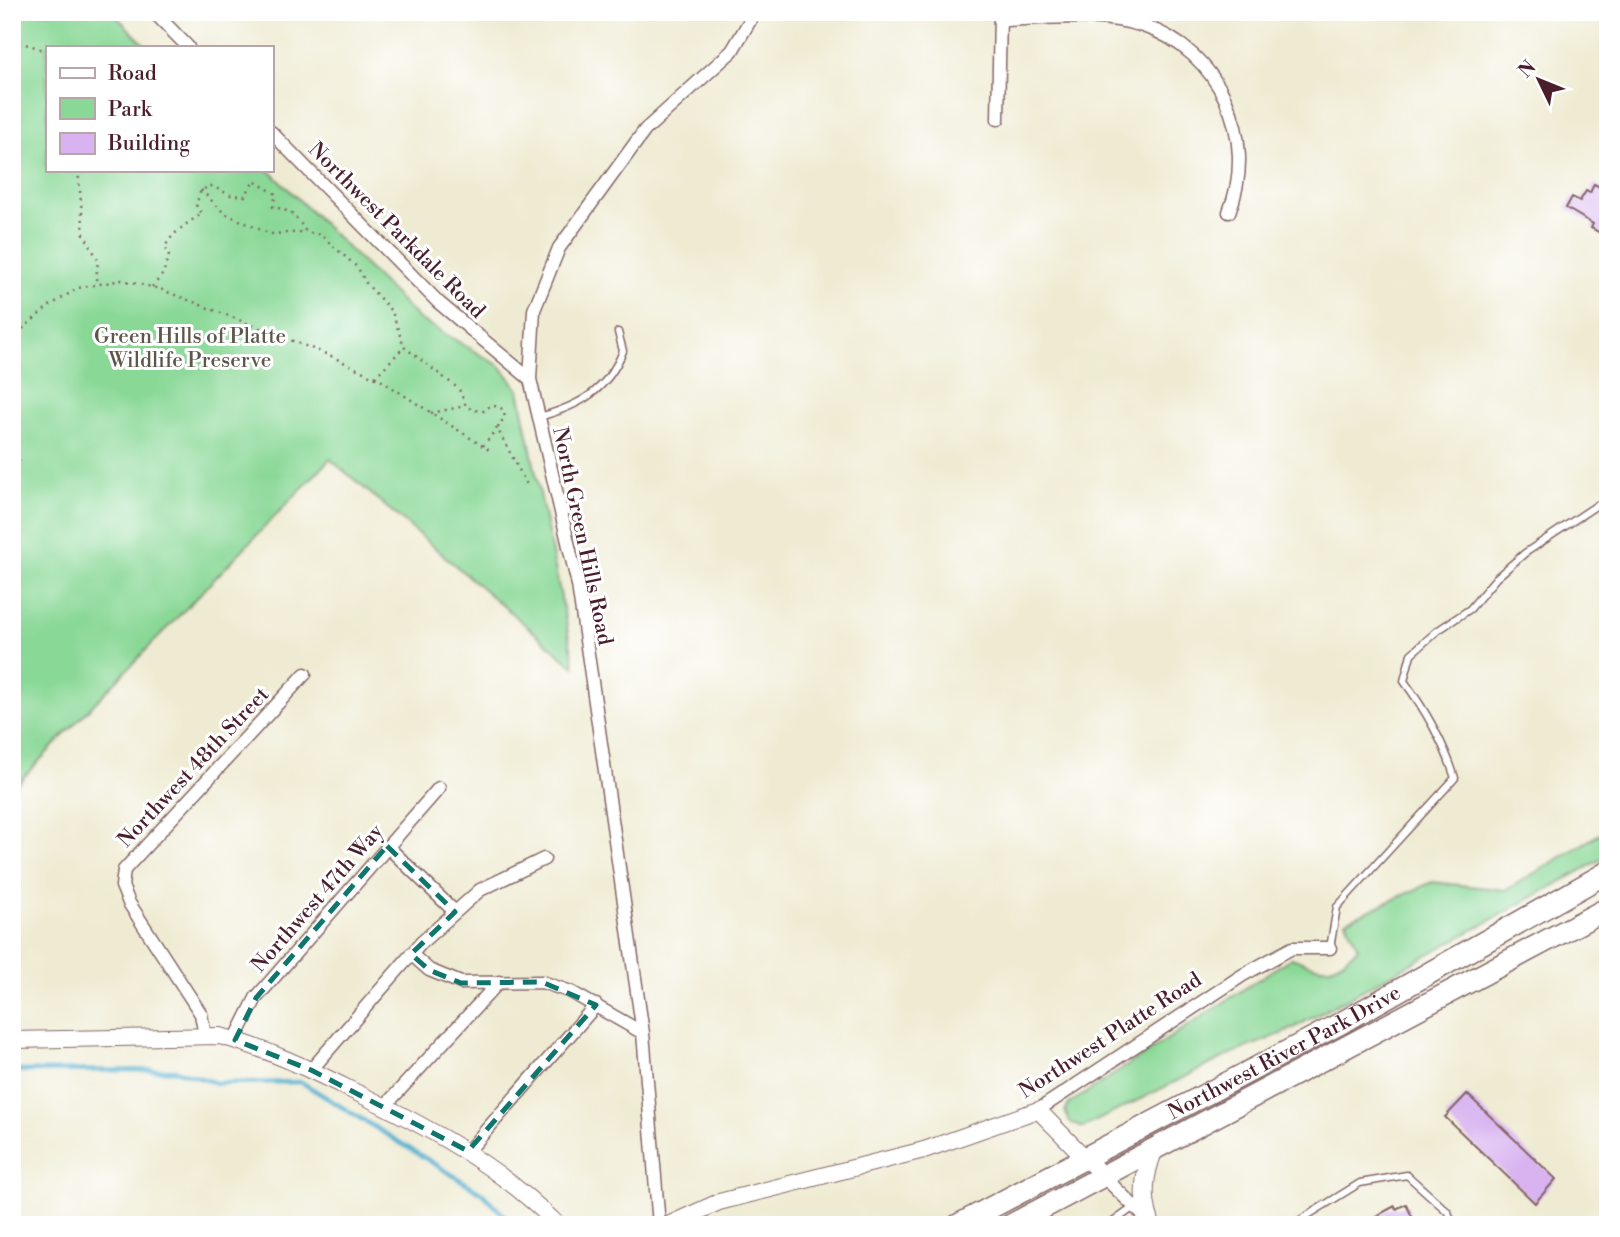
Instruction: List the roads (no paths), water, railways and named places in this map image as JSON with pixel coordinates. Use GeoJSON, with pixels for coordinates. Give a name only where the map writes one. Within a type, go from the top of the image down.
{"type":"FeatureCollection","features":[{"type":"Feature","properties":{"kind":"main road","name":"Northwest River Park Drive"},"geometry":{"type":"LineString","coordinates":[[958,1225],[1343,1022],[1608,872]]}},
{"type":"Feature","properties":{"kind":"main road","name":"Northwest River Park Drive"},"geometry":{"type":"LineString","coordinates":[[1011,1225],[1608,908]]}},
{"type":"Feature","properties":{"kind":"main road"},"geometry":{"type":"LineString","coordinates":[[1151,1223],[1144,1196],[1146,1170],[1154,1149]]}},
{"type":"Feature","properties":{"kind":"street"},"geometry":{"type":"LineString","coordinates":[[154,12],[187,46]]}},
{"type":"Feature","properties":{"kind":"street","name":"North Green Hills Road"},"geometry":{"type":"LineString","coordinates":[[659,1225],[643,1033],[578,584],[530,379],[534,310],[559,248],[645,130],[732,51],[755,12]]}},
{"type":"Feature","properties":{"kind":"street"},"geometry":{"type":"LineString","coordinates":[[998,119],[1000,16],[1119,20],[1144,26],[1177,43],[1200,59],[1227,99],[1235,125],[1240,161],[1236,197],[1230,212]]}},
{"type":"Feature","properties":{"kind":"street","name":"Northwest Parkdale Road"},"geometry":{"type":"LineString","coordinates":[[273,134],[438,302],[530,379]]}},
{"type":"Feature","properties":{"kind":"street","name":"Northwest 48th Street"},"geometry":{"type":"LineString","coordinates":[[205,1036],[201,1014],[129,903],[122,886],[124,870],[305,674]]}},
{"type":"Feature","properties":{"kind":"street","name":"Northwest 47th Way"},"geometry":{"type":"LineString","coordinates":[[235,1040],[256,999],[439,788]]}},
{"type":"Feature","properties":{"kind":"street"},"geometry":{"type":"LineString","coordinates":[[387,846],[455,912]]}},
{"type":"Feature","properties":{"kind":"street"},"geometry":{"type":"LineString","coordinates":[[310,1070],[411,954],[455,912],[480,890],[544,859]]}},
{"type":"Feature","properties":{"kind":"street","name":"Northwest Platte Road"},"geometry":{"type":"LineString","coordinates":[[673,1222],[719,1202],[924,1150],[1038,1110],[1212,994],[1267,961],[1292,948],[1330,948]]}},
{"type":"Feature","properties":{"kind":"street"},"geometry":{"type":"LineString","coordinates":[[411,954],[429,971],[461,983],[542,982],[596,1006],[643,1033]]}},
{"type":"Feature","properties":{"kind":"street"},"geometry":{"type":"LineString","coordinates":[[385,1106],[499,982]]}},
{"type":"Feature","properties":{"kind":"street"},"geometry":{"type":"LineString","coordinates":[[468,1151],[596,1006]]}},
{"type":"Feature","properties":{"kind":"street"},"geometry":{"type":"LineString","coordinates":[[14,1039],[205,1036],[235,1040],[310,1070],[385,1106],[468,1151],[558,1225]]}},
{"type":"Feature","properties":{"kind":"street"},"geometry":{"type":"LineString","coordinates":[[1038,1110],[1151,1223]]}},
{"type":"Feature","properties":{"kind":"lane"},"geometry":{"type":"LineString","coordinates":[[539,418],[585,401],[608,380],[623,351],[618,332]]}},
{"type":"Feature","properties":{"kind":"lane"},"geometry":{"type":"LineString","coordinates":[[1330,948],[1337,906],[1455,778],[1449,757],[1422,706],[1404,681],[1411,654],[1437,631],[1469,609],[1496,578],[1525,553],[1597,505],[1608,502]]}},
{"type":"Feature","properties":{"kind":"lane"},"geometry":{"type":"LineString","coordinates":[[1292,1225],[1360,1183],[1407,1175],[1448,1212],[1452,1225]]}},
{"type":"Feature","properties":{"kind":"lane"},"geometry":{"type":"LineString","coordinates":[[1109,1225],[1134,1207]]}},
{"type":"Feature","properties":{"kind":"waterway"},"geometry":{"type":"LineString","coordinates":[[12,1071],[175,1070],[216,1083],[301,1082],[482,1193],[514,1225]]}},
{"type":"Feature","properties":{"kind":"park label","name":"Green Hills of Platte Wildlife Preserve"},"geometry":{"type":"Point","coordinates":[190,348]}}]}
